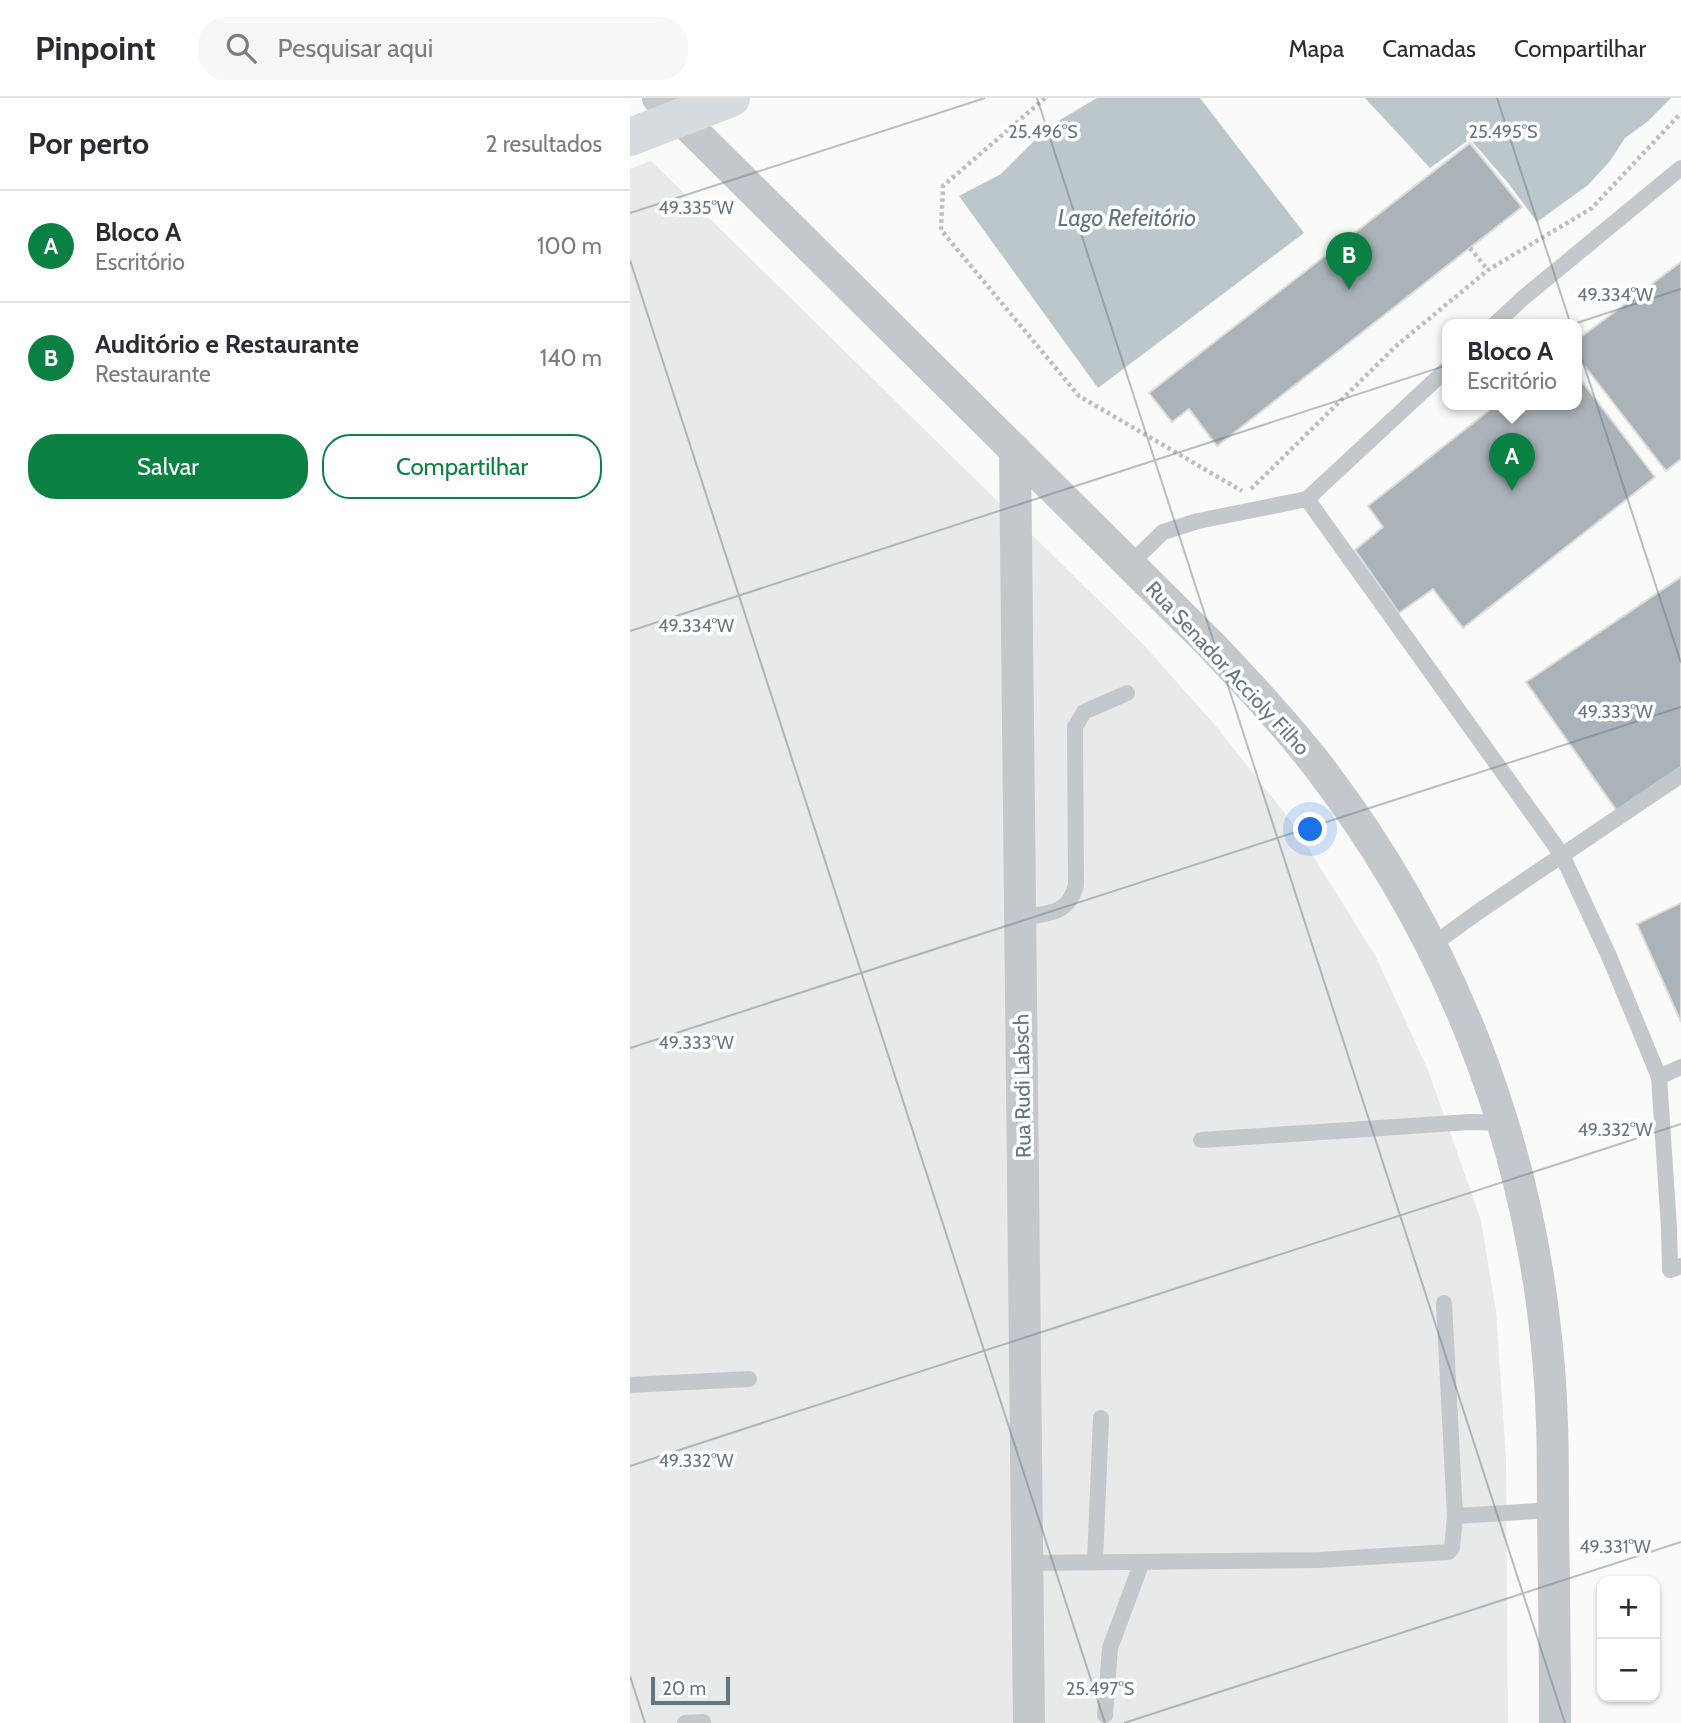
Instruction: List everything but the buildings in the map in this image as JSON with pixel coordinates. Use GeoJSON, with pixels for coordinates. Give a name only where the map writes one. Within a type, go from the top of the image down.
{"type":"FeatureCollection","features":[{"type":"Feature","properties":{"kind":"main road"},"geometry":{"type":"LineString","coordinates":[[630,137],[669,108],[731,98]]}},
{"type":"Feature","properties":{"kind":"street","name":"Rua Senador Accioly Filho"},"geometry":{"type":"LineString","coordinates":[[669,108],[1130,564],[1246,683],[1314,761],[1362,827],[1431,946],[1463,1012],[1504,1123],[1521,1187],[1537,1270],[1552,1421],[1555,1723]]}},
{"type":"Feature","properties":{"kind":"street","name":"Rua Rudi Labsch"},"geometry":{"type":"LineString","coordinates":[[1014,450],[1029,1723]]}},
{"type":"Feature","properties":{"kind":"lane"},"geometry":{"type":"LineString","coordinates":[[1500,319],[1681,168]]}},
{"type":"Feature","properties":{"kind":"lane"},"geometry":{"type":"LineString","coordinates":[[1130,564],[1163,533],[1198,521],[1307,499],[1442,374]]}},
{"type":"Feature","properties":{"kind":"lane"},"geometry":{"type":"LineString","coordinates":[[1307,499],[1562,855],[1609,956],[1659,1077],[1670,1270],[1681,1266]]}},
{"type":"Feature","properties":{"kind":"lane"},"geometry":{"type":"LineString","coordinates":[[1020,918],[1063,909],[1073,898],[1076,885],[1075,727],[1084,712],[1127,694]]}},
{"type":"Feature","properties":{"kind":"lane"},"geometry":{"type":"LineString","coordinates":[[1431,946],[1681,775]]}},
{"type":"Feature","properties":{"kind":"lane"},"geometry":{"type":"LineString","coordinates":[[1659,1077],[1681,1067]]}},
{"type":"Feature","properties":{"kind":"lane"},"geometry":{"type":"LineString","coordinates":[[1201,1140],[1470,1122],[1504,1123]]}},
{"type":"Feature","properties":{"kind":"lane"},"geometry":{"type":"LineString","coordinates":[[1027,1563],[1319,1560],[1448,1552],[1452,1548],[1455,1516],[1444,1303]]}},
{"type":"Feature","properties":{"kind":"lane"},"geometry":{"type":"LineString","coordinates":[[630,1385],[749,1379]]}},
{"type":"Feature","properties":{"kind":"lane"},"geometry":{"type":"LineString","coordinates":[[1095,1562],[1101,1418]]}},
{"type":"Feature","properties":{"kind":"lane"},"geometry":{"type":"LineString","coordinates":[[1455,1516],[1553,1510]]}},
{"type":"Feature","properties":{"kind":"lane"},"geometry":{"type":"LineString","coordinates":[[1105,1715],[1110,1648],[1142,1562]]}},
{"type":"Feature","properties":{"kind":"lane"},"geometry":{"type":"LineString","coordinates":[[685,1723],[703,1723]]}},
{"type":"Feature","properties":{"kind":"path"},"geometry":{"type":"LineString","coordinates":[[1045,98],[943,186],[941,230],[1079,396],[1247,494],[1396,346],[1488,270],[1592,208],[1681,113]]}},
{"type":"Feature","properties":{"kind":"path"},"geometry":{"type":"LineString","coordinates":[[1470,248],[1488,270]]}},
{"type":"Feature","properties":{"kind":"shaded area"},"geometry":{"type":"Polygon","coordinates":[[[651,161],[1141,642],[1215,725],[1294,825],[1376,957],[1428,1070],[1481,1220],[1496,1311],[1506,1458],[1508,1723],[630,1723],[630,169],[651,161]]]}},
{"type":"Feature","properties":{"kind":"water","name":"Lago Refeitório"},"geometry":{"type":"Polygon","coordinates":[[[1097,98],[1200,98],[1304,233],[1098,388],[959,196],[1001,174],[1048,127],[1097,98]]]}},
{"type":"Feature","properties":{"kind":"water"},"geometry":{"type":"Polygon","coordinates":[[[1365,98],[1671,98],[1647,122],[1625,138],[1610,161],[1588,185],[1537,222],[1470,139],[1430,168],[1365,98]]]}},
{"type":"Feature","properties":{"kind":"place","name":"Auditório e Restaurante"},"geometry":{"type":"Point","coordinates":[1349,290]}},
{"type":"Feature","properties":{"kind":"place","name":"Bloco A"},"geometry":{"type":"Point","coordinates":[1512,491]}}]}
